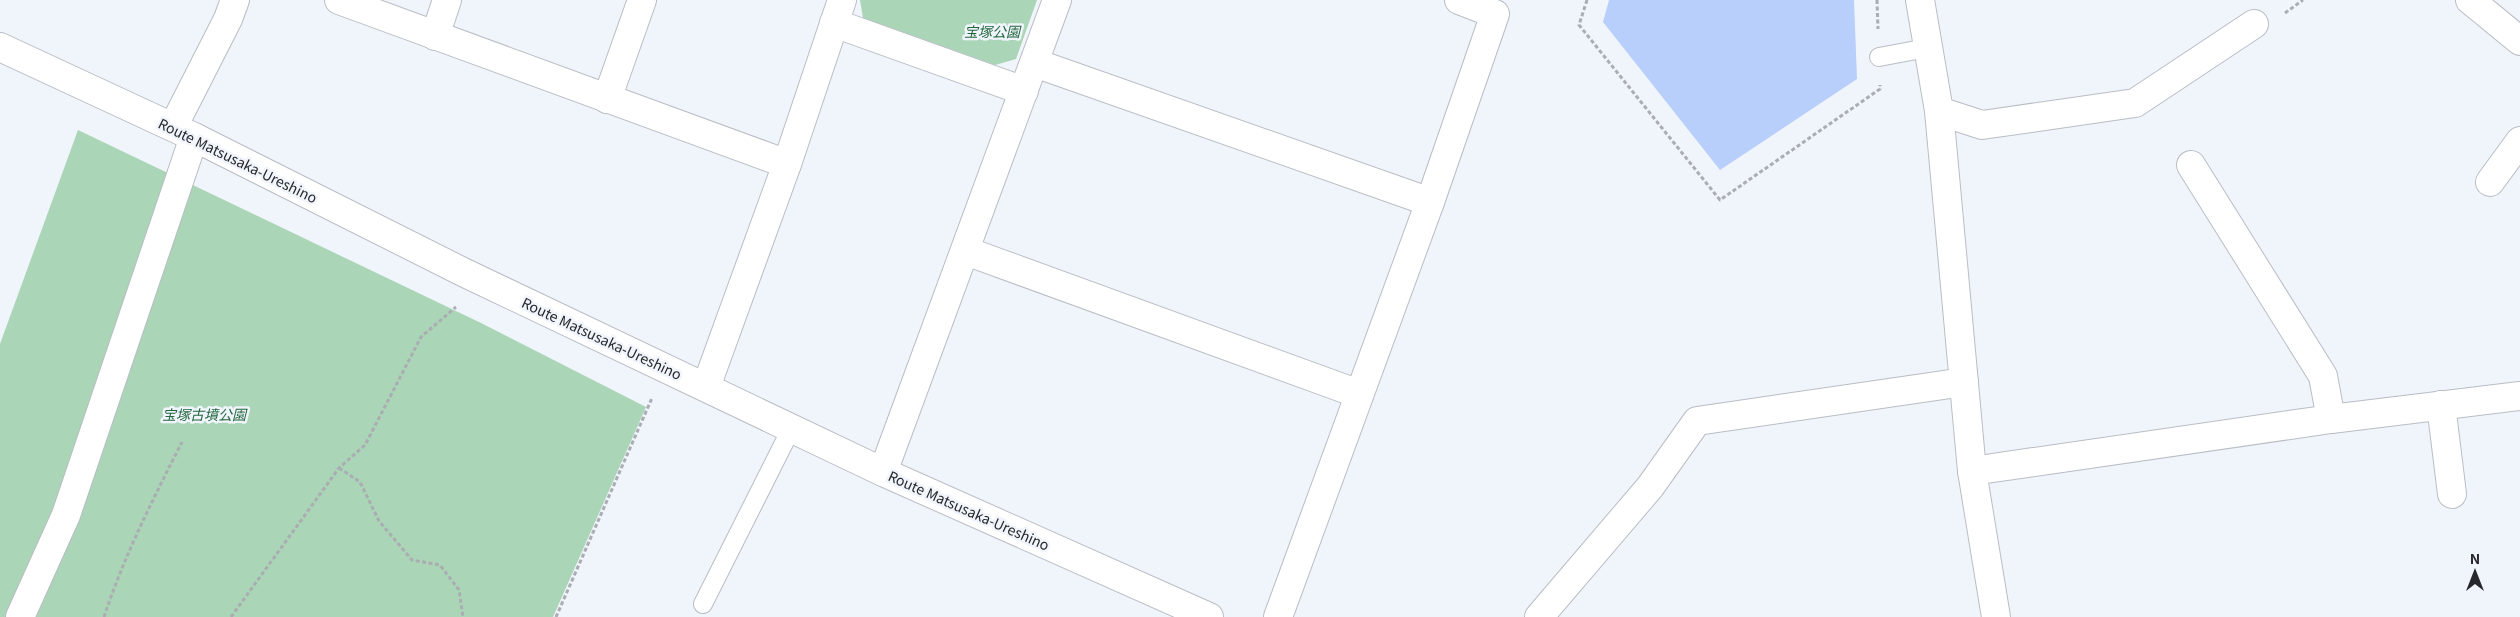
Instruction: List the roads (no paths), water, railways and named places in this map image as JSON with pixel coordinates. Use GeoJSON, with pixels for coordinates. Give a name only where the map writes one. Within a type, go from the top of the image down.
{"type":"FeatureCollection","features":[{"type":"Feature","properties":{"kind":"street"},"geometry":{"type":"LineString","coordinates":[[20,617],[66,515],[184,132],[235,0]]}},
{"type":"Feature","properties":{"kind":"street"},"geometry":{"type":"LineString","coordinates":[[339,0],[787,164]]}},
{"type":"Feature","properties":{"kind":"street"},"geometry":{"type":"LineString","coordinates":[[435,36],[448,0]]}},
{"type":"Feature","properties":{"kind":"street"},"geometry":{"type":"LineString","coordinates":[[607,99],[642,0]]}},
{"type":"Feature","properties":{"kind":"street"},"geometry":{"type":"LineString","coordinates":[[883,472],[966,252],[1057,0]]}},
{"type":"Feature","properties":{"kind":"street"},"geometry":{"type":"LineString","coordinates":[[1278,617],[1358,394],[1430,202],[1495,14],[1459,0]]}},
{"type":"Feature","properties":{"kind":"street"},"geometry":{"type":"LineString","coordinates":[[2470,0],[2520,41]]}},
{"type":"Feature","properties":{"kind":"street"},"geometry":{"type":"LineString","coordinates":[[1924,3],[1927,48],[1939,110],[1972,471],[1996,617]]}},
{"type":"Feature","properties":{"kind":"street"},"geometry":{"type":"LineString","coordinates":[[706,387],[787,164],[838,12],[1024,91]]}},
{"type":"Feature","properties":{"kind":"street"},"geometry":{"type":"LineString","coordinates":[[1939,110],[1982,126],[2135,103],[2254,24]]}},
{"type":"Feature","properties":{"kind":"street","name":"Route Matsusaka-Ureshino"},"geometry":{"type":"LineString","coordinates":[[0,47],[184,132],[465,273],[792,427],[883,472],[1209,617]]}},
{"type":"Feature","properties":{"kind":"street"},"geometry":{"type":"LineString","coordinates":[[1035,63],[1430,202]]}},
{"type":"Feature","properties":{"kind":"street"},"geometry":{"type":"LineString","coordinates":[[2490,182],[2520,141]]}},
{"type":"Feature","properties":{"kind":"street"},"geometry":{"type":"LineString","coordinates":[[2191,165],[2323,376],[2331,419]]}},
{"type":"Feature","properties":{"kind":"street"},"geometry":{"type":"LineString","coordinates":[[966,252],[1358,394]]}},
{"type":"Feature","properties":{"kind":"street"},"geometry":{"type":"LineString","coordinates":[[1539,617],[1650,487],[1697,420],[1964,382]]}},
{"type":"Feature","properties":{"kind":"street"},"geometry":{"type":"LineString","coordinates":[[1972,471],[2331,419],[2520,396]]}},
{"type":"Feature","properties":{"kind":"street"},"geometry":{"type":"LineString","coordinates":[[2441,405],[2452,494]]}},
{"type":"Feature","properties":{"kind":"lane"},"geometry":{"type":"LineString","coordinates":[[1879,57],[1927,48]]}},
{"type":"Feature","properties":{"kind":"lane"},"geometry":{"type":"LineString","coordinates":[[703,604],[792,427]]}},
{"type":"Feature","properties":{"kind":"water"},"geometry":{"type":"Polygon","coordinates":[[[1609,0],[1854,0],[1857,79],[1720,170],[1603,22],[1609,0]]]}},
{"type":"Feature","properties":{"kind":"park label","name":"宝塚公園"},"geometry":{"type":"Point","coordinates":[992,31]}},
{"type":"Feature","properties":{"kind":"park label","name":"宝塚古墳公園"},"geometry":{"type":"Point","coordinates":[204,414]}}]}
